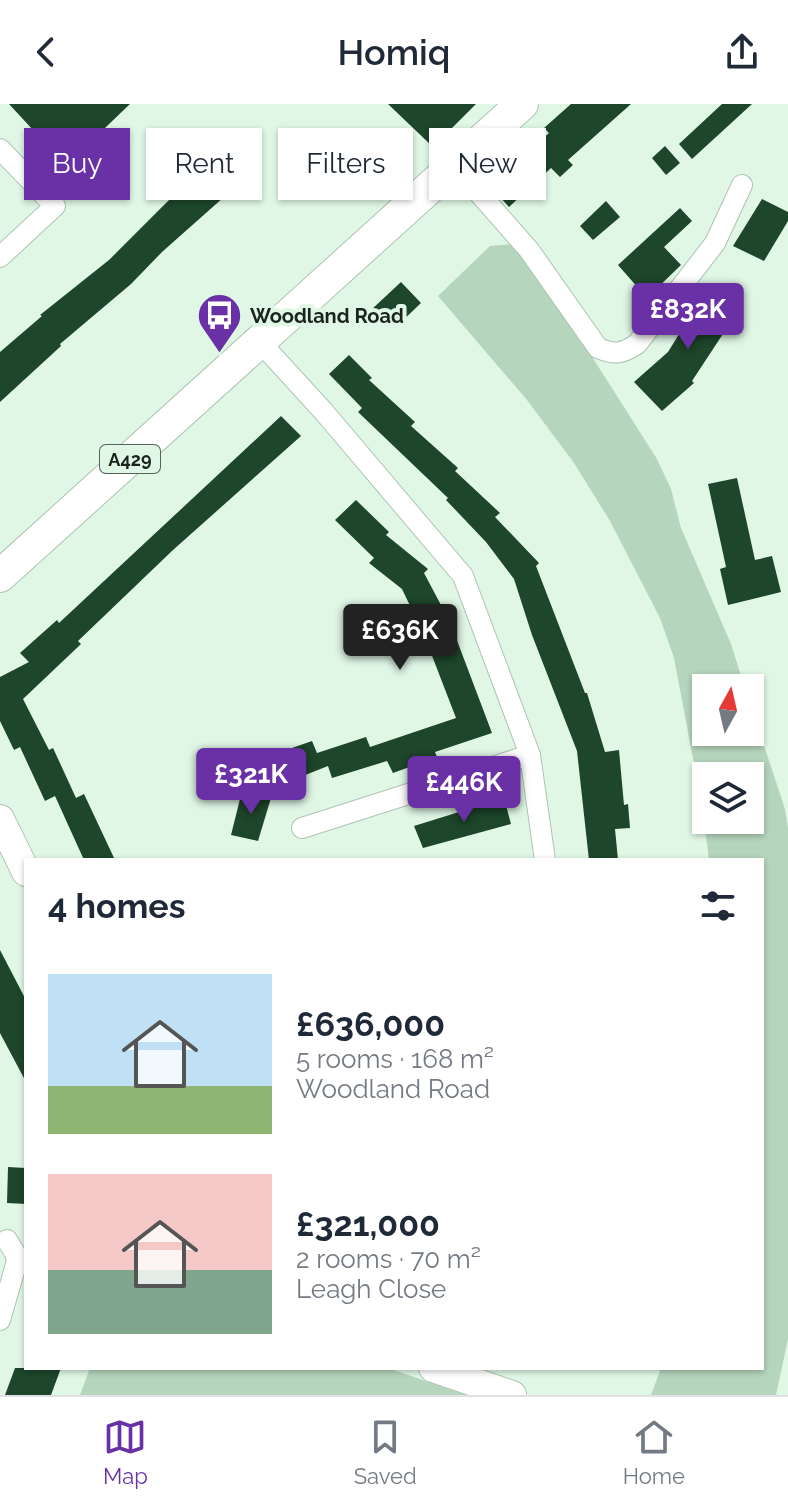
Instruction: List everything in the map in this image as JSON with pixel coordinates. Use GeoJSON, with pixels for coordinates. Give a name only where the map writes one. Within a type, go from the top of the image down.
{"type":"FeatureCollection","features":[{"type":"Feature","properties":{"kind":"main road","name":"A429"},"geometry":{"type":"LineString","coordinates":[[494,128],[516,106]]}},
{"type":"Feature","properties":{"kind":"main road","name":"A429"},"geometry":{"type":"LineString","coordinates":[[0,576],[429,189]]}},
{"type":"Feature","properties":{"kind":"street"},"geometry":{"type":"LineString","coordinates":[[0,149],[55,206],[0,257]]}},
{"type":"Feature","properties":{"kind":"street"},"geometry":{"type":"LineString","coordinates":[[485,200],[529,250],[598,348],[611,354],[622,354],[637,344],[715,243],[742,185]]}},
{"type":"Feature","properties":{"kind":"street"},"geometry":{"type":"LineString","coordinates":[[260,342],[324,412],[463,576],[530,755],[545,858]]}},
{"type":"Feature","properties":{"kind":"street"},"geometry":{"type":"LineString","coordinates":[[302,828],[530,755]]}},
{"type":"Feature","properties":{"kind":"street"},"geometry":{"type":"LineString","coordinates":[[0,819],[24,868]]}},
{"type":"Feature","properties":{"kind":"street"},"geometry":{"type":"LineString","coordinates":[[0,1320],[17,1261],[11,1235]]}},
{"type":"Feature","properties":{"kind":"street"},"geometry":{"type":"LineString","coordinates":[[445,1370],[468,1374],[512,1395]]}},
{"type":"Feature","properties":{"kind":"green space"},"geometry":{"type":"Polygon","coordinates":[[[514,244],[568,319],[657,459],[671,489],[681,528],[731,644],[741,674],[692,674],[692,746],[764,745],[785,809],[788,828],[788,1339],[776,1395],[651,1395],[660,1370],[764,1370],[764,858],[709,858],[706,834],[764,834],[764,762],[694,762],[674,658],[660,618],[610,521],[574,463],[527,400],[438,296],[490,246],[514,244]]]}},
{"type":"Feature","properties":{"kind":"green space"},"geometry":{"type":"Polygon","coordinates":[[[89,1370],[394,1370],[466,1395],[80,1395],[89,1370]]]}},
{"type":"Feature","properties":{"kind":"building"},"geometry":{"type":"Polygon","coordinates":[[[9,104],[130,104],[105,128],[31,128],[9,104]]]}},
{"type":"Feature","properties":{"kind":"building"},"geometry":{"type":"Polygon","coordinates":[[[388,104],[476,104],[452,128],[429,128],[429,143],[388,104]]]}},
{"type":"Feature","properties":{"kind":"building"},"geometry":{"type":"Polygon","coordinates":[[[571,104],[631,104],[568,160],[573,165],[560,177],[551,168],[546,173],[546,136],[549,133],[544,128],[571,104]]]}},
{"type":"Feature","properties":{"kind":"building"},"geometry":{"type":"Polygon","coordinates":[[[722,104],[752,104],[692,159],[679,144],[722,104]]]}},
{"type":"Feature","properties":{"kind":"building"},"geometry":{"type":"Polygon","coordinates":[[[665,146],[680,163],[666,175],[652,158],[665,146]]]}},
{"type":"Feature","properties":{"kind":"building"},"geometry":{"type":"Polygon","coordinates":[[[762,199],[788,212],[788,221],[764,261],[733,246],[762,199]]]}},
{"type":"Feature","properties":{"kind":"building"},"geometry":{"type":"Polygon","coordinates":[[[169,200],[221,200],[0,402],[0,352],[40,315],[109,260],[169,200]]]}},
{"type":"Feature","properties":{"kind":"building"},"geometry":{"type":"Polygon","coordinates":[[[503,200],[517,200],[509,207],[503,200]]]}},
{"type":"Feature","properties":{"kind":"building"},"geometry":{"type":"Polygon","coordinates":[[[606,201],[620,217],[593,240],[580,226],[606,201]]]}},
{"type":"Feature","properties":{"kind":"building"},"geometry":{"type":"Polygon","coordinates":[[[680,208],[692,221],[664,247],[681,265],[647,298],[618,265],[680,208]]]}},
{"type":"Feature","properties":{"kind":"building"},"geometry":{"type":"Polygon","coordinates":[[[401,282],[421,303],[396,327],[389,319],[382,325],[371,310],[401,282]]]}},
{"type":"Feature","properties":{"kind":"building"},"geometry":{"type":"Polygon","coordinates":[[[707,289],[740,308],[692,381],[694,383],[662,411],[634,382],[668,352],[707,289]]]}},
{"type":"Feature","properties":{"kind":"building"},"geometry":{"type":"Polygon","coordinates":[[[349,355],[372,378],[369,380],[415,422],[411,426],[458,468],[455,471],[500,513],[495,517],[539,563],[536,566],[587,693],[605,752],[619,750],[624,805],[628,804],[630,828],[615,829],[618,858],[589,858],[577,751],[514,579],[486,542],[446,500],[448,498],[358,412],[362,408],[329,374],[349,355]]]}},
{"type":"Feature","properties":{"kind":"building"},"geometry":{"type":"Polygon","coordinates":[[[281,416],[301,436],[173,550],[23,699],[49,750],[53,748],[76,798],[84,794],[114,858],[83,858],[55,796],[45,801],[20,747],[14,750],[0,721],[0,677],[29,662],[20,653],[57,620],[59,623],[281,416]]]}},
{"type":"Feature","properties":{"kind":"building"},"geometry":{"type":"Polygon","coordinates":[[[737,478],[755,560],[772,556],[781,592],[728,605],[720,569],[726,567],[708,484],[737,478]]]}},
{"type":"Feature","properties":{"kind":"building"},"geometry":{"type":"Polygon","coordinates":[[[356,500],[389,532],[386,535],[428,569],[424,573],[450,622],[492,733],[435,752],[437,757],[393,773],[387,761],[332,778],[328,766],[280,785],[269,756],[312,741],[317,753],[366,737],[370,747],[456,718],[424,635],[402,589],[369,563],[374,558],[335,520],[356,500]]]}},
{"type":"Feature","properties":{"kind":"building"},"geometry":{"type":"Polygon","coordinates":[[[242,791],[271,798],[258,841],[231,835],[242,791]]]}},
{"type":"Feature","properties":{"kind":"building"},"geometry":{"type":"Polygon","coordinates":[[[504,798],[511,824],[423,848],[414,826],[504,798]]]}},
{"type":"Feature","properties":{"kind":"building"},"geometry":{"type":"Polygon","coordinates":[[[0,950],[24,996],[24,1078],[0,1033],[0,950]]]}},
{"type":"Feature","properties":{"kind":"building"},"geometry":{"type":"Polygon","coordinates":[[[8,1167],[24,1168],[24,1204],[7,1203],[8,1167]]]}},
{"type":"Feature","properties":{"kind":"building"},"geometry":{"type":"Polygon","coordinates":[[[15,1368],[60,1370],[51,1395],[5,1395],[15,1368]]]}},
{"type":"Feature","properties":{"kind":"place","name":"Woodland Road"},"geometry":{"type":"Point","coordinates":[219,355]}}]}
